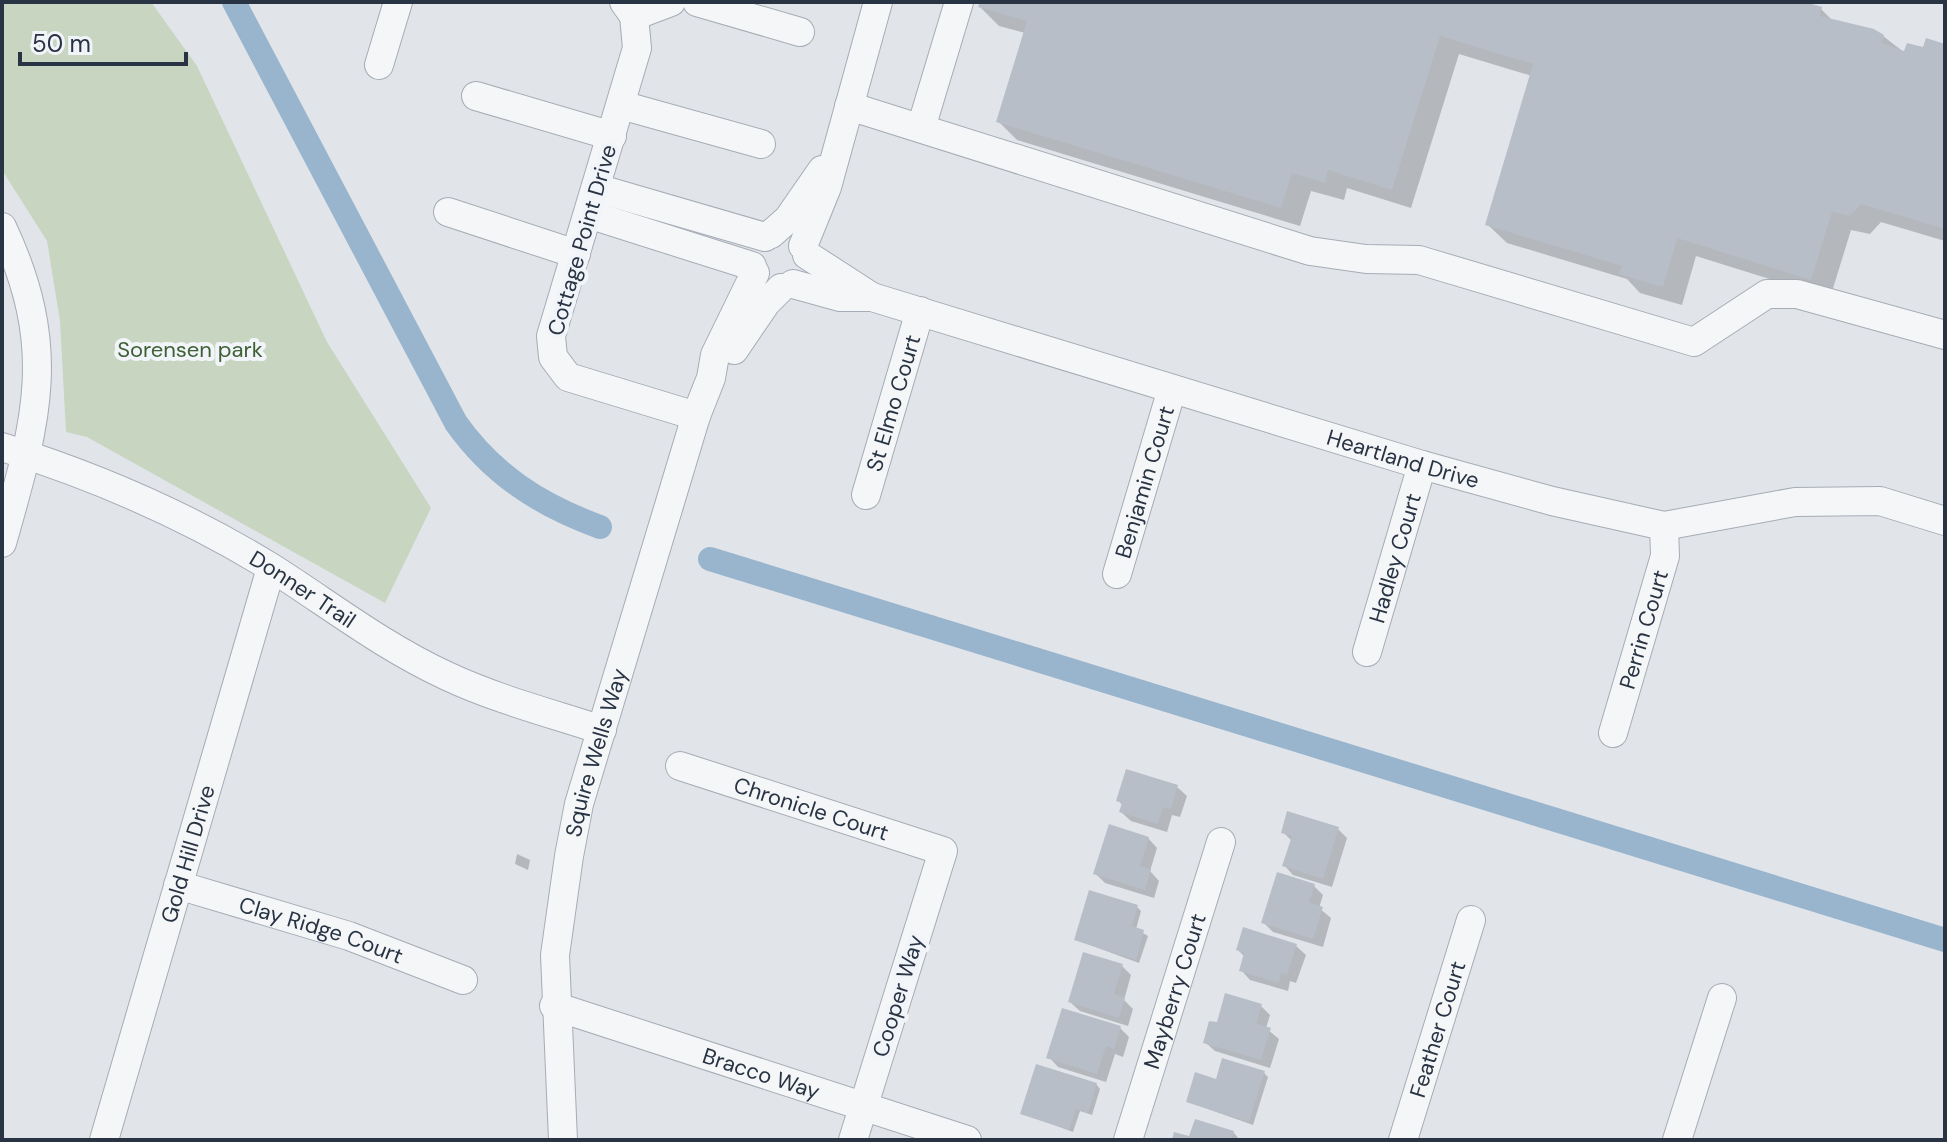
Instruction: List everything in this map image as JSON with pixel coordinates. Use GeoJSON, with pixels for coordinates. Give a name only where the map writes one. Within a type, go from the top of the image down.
{"type":"FeatureCollection","features":[{"type":"Feature","properties":{"kind":"street"},"geometry":{"type":"LineString","coordinates":[[379,65],[398,2]]}},
{"type":"Feature","properties":{"kind":"street","name":"Cottage Point Drive"},"geometry":{"type":"LineString","coordinates":[[671,2],[629,9],[637,48],[551,336],[553,357],[568,377],[696,416]]}},
{"type":"Feature","properties":{"kind":"street"},"geometry":{"type":"LineString","coordinates":[[697,2],[772,12],[800,32]]}},
{"type":"Feature","properties":{"kind":"street"},"geometry":{"type":"LineString","coordinates":[[592,201],[673,226],[754,269],[770,286],[787,286],[806,267],[805,251],[827,187],[878,2]]}},
{"type":"Feature","properties":{"kind":"street"},"geometry":{"type":"LineString","coordinates":[[921,128],[959,2]]}},
{"type":"Feature","properties":{"kind":"street"},"geometry":{"type":"LineString","coordinates":[[476,96],[612,136]]}},
{"type":"Feature","properties":{"kind":"street"},"geometry":{"type":"LineString","coordinates":[[621,105],[761,144]]}},
{"type":"Feature","properties":{"kind":"street"},"geometry":{"type":"LineString","coordinates":[[849,106],[1310,251],[1366,259],[1419,260],[1694,342],[1767,294],[1797,294],[1945,335]]}},
{"type":"Feature","properties":{"kind":"street"},"geometry":{"type":"LineString","coordinates":[[754,269],[752,255],[788,219],[834,153]]}},
{"type":"Feature","properties":{"kind":"street"},"geometry":{"type":"LineString","coordinates":[[448,212],[576,254]]}},
{"type":"Feature","properties":{"kind":"street"},"geometry":{"type":"LineString","coordinates":[[673,226],[768,236],[790,235],[805,251]]}},
{"type":"Feature","properties":{"kind":"street"},"geometry":{"type":"LineString","coordinates":[[2,227],[24,277],[38,346],[39,388],[15,451],[2,543]]}},
{"type":"Feature","properties":{"kind":"street","name":"Heartland Drive"},"geometry":{"type":"LineString","coordinates":[[805,251],[872,297]]}},
{"type":"Feature","properties":{"kind":"street","name":"Squire Wells Way"},"geometry":{"type":"LineString","coordinates":[[563,1140],[554,1006],[555,955],[579,804],[696,416],[711,378],[715,355],[754,269]]}},
{"type":"Feature","properties":{"kind":"street","name":"Heartland Drive"},"geometry":{"type":"LineString","coordinates":[[787,286],[840,297],[872,297],[1422,465],[1552,501],[1664,526],[1795,502],[1837,501],[1880,501],[1945,521]]}},
{"type":"Feature","properties":{"kind":"street","name":"Squire Wells Way"},"geometry":{"type":"LineString","coordinates":[[711,378],[787,286]]}},
{"type":"Feature","properties":{"kind":"street","name":"St Elmo Court"},"geometry":{"type":"LineString","coordinates":[[866,495],[920,311]]}},
{"type":"Feature","properties":{"kind":"street","name":"Benjamin Court"},"geometry":{"type":"LineString","coordinates":[[1117,574],[1172,389]]}},
{"type":"Feature","properties":{"kind":"street","name":"Donner Trail"},"geometry":{"type":"LineString","coordinates":[[15,451],[132,492],[271,568],[392,648],[448,677],[602,730]]}},
{"type":"Feature","properties":{"kind":"street","name":"Hadley Court"},"geometry":{"type":"LineString","coordinates":[[1367,652],[1422,465]]}},
{"type":"Feature","properties":{"kind":"street","name":"Perrin Court"},"geometry":{"type":"LineString","coordinates":[[1613,733],[1665,556],[1664,526]]}},
{"type":"Feature","properties":{"kind":"street","name":"Gold Hill Drive"},"geometry":{"type":"LineString","coordinates":[[104,1140],[271,568]]}},
{"type":"Feature","properties":{"kind":"street","name":"Chronicle Court"},"geometry":{"type":"LineString","coordinates":[[680,766],[943,851]]}},
{"type":"Feature","properties":{"kind":"street","name":"Mayberry Court"},"geometry":{"type":"LineString","coordinates":[[1128,1140],[1221,842]]}},
{"type":"Feature","properties":{"kind":"street","name":"Cooper Way"},"geometry":{"type":"LineString","coordinates":[[853,1140],[943,851]]}},
{"type":"Feature","properties":{"kind":"street","name":"Clay Ridge Court"},"geometry":{"type":"LineString","coordinates":[[178,885],[349,936],[463,980]]}},
{"type":"Feature","properties":{"kind":"street","name":"Feather Court"},"geometry":{"type":"LineString","coordinates":[[1403,1140],[1471,920]]}},
{"type":"Feature","properties":{"kind":"street"},"geometry":{"type":"LineString","coordinates":[[1677,1140],[1722,998]]}},
{"type":"Feature","properties":{"kind":"street","name":"Bracco Way"},"geometry":{"type":"LineString","coordinates":[[554,1006],[967,1140]]}},
{"type":"Feature","properties":{"kind":"green space","name":"Sorensen park"},"geometry":{"type":"Polygon","coordinates":[[[2,2],[151,2],[197,66],[327,342],[431,508],[385,603],[87,437],[66,432],[60,321],[47,241],[2,170],[2,2]]]}},
{"type":"Feature","properties":{"kind":"building"},"geometry":{"type":"Polygon","coordinates":[[[980,2],[1805,2],[1822,7],[1820,16],[1874,29],[1884,35],[1882,43],[1904,51],[1907,43],[1923,47],[1926,38],[1945,44],[1945,229],[1861,204],[1850,216],[1832,212],[1811,280],[1677,238],[1663,287],[1618,274],[1622,266],[1485,225],[1533,64],[1440,36],[1392,190],[1328,170],[1325,183],[1292,173],[1281,208],[996,122],[1027,21],[978,7],[980,2]]]}},
{"type":"Feature","properties":{"kind":"building"},"geometry":{"type":"Polygon","coordinates":[[[1126,769],[1178,785],[1171,809],[1163,807],[1158,824],[1119,812],[1122,803],[1116,801],[1126,769]]]}},
{"type":"Feature","properties":{"kind":"building"},"geometry":{"type":"Polygon","coordinates":[[[1287,811],[1339,827],[1323,879],[1282,866],[1292,836],[1281,833],[1287,811]]]}},
{"type":"Feature","properties":{"kind":"building"},"geometry":{"type":"Polygon","coordinates":[[[1109,824],[1149,837],[1140,866],[1151,869],[1145,890],[1093,874],[1109,824]]]}},
{"type":"Feature","properties":{"kind":"building"},"geometry":{"type":"Polygon","coordinates":[[[1277,872],[1315,884],[1309,902],[1323,907],[1313,939],[1261,923],[1277,872]]]}},
{"type":"Feature","properties":{"kind":"building"},"geometry":{"type":"Polygon","coordinates":[[[1089,890],[1138,905],[1132,926],[1144,930],[1136,960],[1074,940],[1089,890]]]}},
{"type":"Feature","properties":{"kind":"building"},"geometry":{"type":"Polygon","coordinates":[[[1243,927],[1297,944],[1287,975],[1281,973],[1279,983],[1239,971],[1244,953],[1236,950],[1243,927]]]}},
{"type":"Feature","properties":{"kind":"building"},"geometry":{"type":"Polygon","coordinates":[[[1083,952],[1123,964],[1114,994],[1125,998],[1119,1018],[1068,1002],[1083,952]]]}},
{"type":"Feature","properties":{"kind":"building"},"geometry":{"type":"Polygon","coordinates":[[[1225,993],[1262,1004],[1256,1023],[1271,1028],[1261,1060],[1203,1043],[1209,1021],[1217,1022],[1225,993]]]}},
{"type":"Feature","properties":{"kind":"building"},"geometry":{"type":"Polygon","coordinates":[[[1062,1008],[1121,1026],[1114,1049],[1106,1046],[1097,1074],[1046,1058],[1062,1008]]]}},
{"type":"Feature","properties":{"kind":"building"},"geometry":{"type":"Polygon","coordinates":[[[1222,1058],[1265,1071],[1249,1122],[1186,1102],[1195,1072],[1216,1079],[1222,1058]]]}},
{"type":"Feature","properties":{"kind":"building"},"geometry":{"type":"Polygon","coordinates":[[[1036,1064],[1097,1083],[1088,1113],[1076,1109],[1069,1130],[1020,1114],[1036,1064]]]}},
{"type":"Feature","properties":{"kind":"building"},"geometry":{"type":"Polygon","coordinates":[[[1195,1119],[1234,1131],[1231,1140],[1172,1140],[1174,1132],[1189,1136],[1195,1119]]]}},
{"type":"Feature","properties":{"kind":"waterway"},"geometry":{"type":"LineString","coordinates":[[234,2],[456,423],[486,458],[519,486],[557,509],[600,527]]}},
{"type":"Feature","properties":{"kind":"waterway"},"geometry":{"type":"LineString","coordinates":[[710,559],[1945,940]]}}]}
